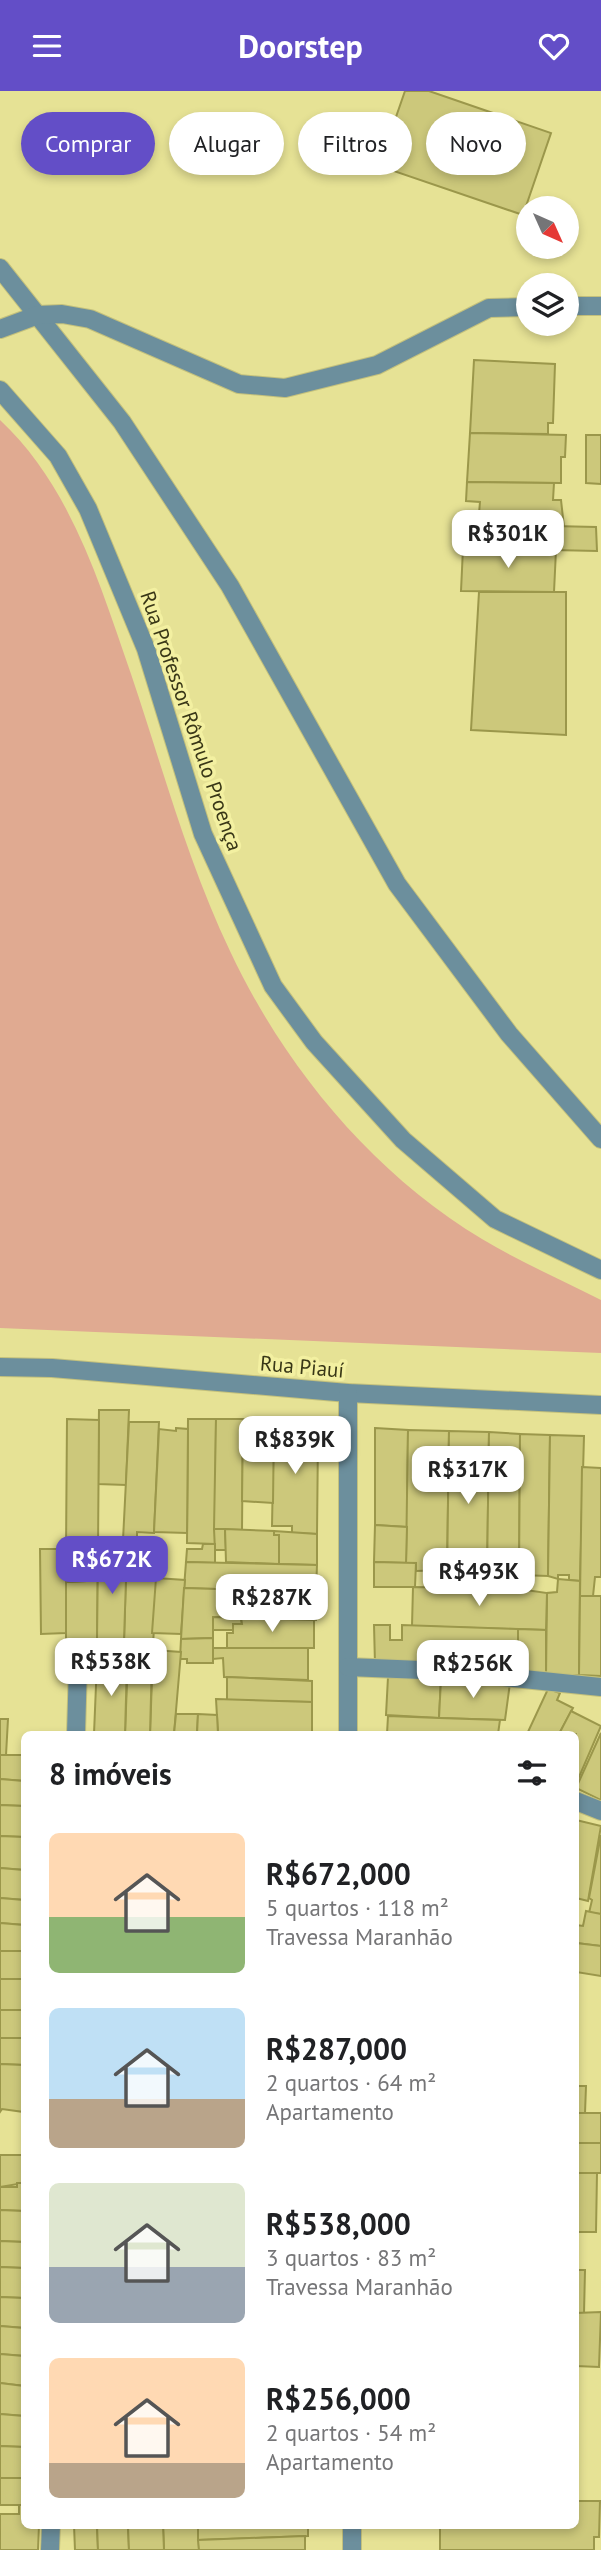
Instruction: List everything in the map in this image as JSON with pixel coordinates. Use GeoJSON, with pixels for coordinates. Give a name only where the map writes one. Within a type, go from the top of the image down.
{"type":"FeatureCollection","features":[{"type":"Feature","properties":{"kind":"street"},"geometry":{"type":"LineString","coordinates":[[0,268],[122,422],[230,586],[397,884],[509,1034],[601,1139]]}},
{"type":"Feature","properties":{"kind":"street"},"geometry":{"type":"LineString","coordinates":[[579,306],[601,306]]}},
{"type":"Feature","properties":{"kind":"street"},"geometry":{"type":"LineString","coordinates":[[0,329],[38,315],[62,314],[90,319],[239,384],[285,388],[377,365],[489,308],[516,307]]}},
{"type":"Feature","properties":{"kind":"street","name":"Rua Professor Rômulo Proença"},"geometry":{"type":"LineString","coordinates":[[0,390],[58,456],[88,509],[146,649],[202,834],[273,986],[314,1042],[403,1140],[495,1219],[601,1270]]}},
{"type":"Feature","properties":{"kind":"street","name":"Rua Piauí"},"geometry":{"type":"LineString","coordinates":[[0,1367],[52,1368],[348,1393],[601,1405]]}},
{"type":"Feature","properties":{"kind":"street"},"geometry":{"type":"LineString","coordinates":[[348,1393],[348,1731]]}},
{"type":"Feature","properties":{"kind":"street"},"geometry":{"type":"LineString","coordinates":[[76,1731],[78,1665]]}},
{"type":"Feature","properties":{"kind":"street"},"geometry":{"type":"LineString","coordinates":[[348,1667],[446,1671],[601,1687]]}},
{"type":"Feature","properties":{"kind":"street"},"geometry":{"type":"LineString","coordinates":[[579,1802],[601,1811]]}},
{"type":"Feature","properties":{"kind":"street"},"geometry":{"type":"LineString","coordinates":[[50,2550],[51,2529]]}},
{"type":"Feature","properties":{"kind":"street"},"geometry":{"type":"LineString","coordinates":[[352,2529],[352,2550]]}},
{"type":"Feature","properties":{"kind":"shaded area"},"geometry":{"type":"Polygon","coordinates":[[[0,420],[25,446],[46,475],[80,538],[95,572],[131,674],[201,884],[230,951],[277,1035],[304,1075],[335,1113],[368,1149],[404,1182],[482,1239],[601,1300],[601,1353],[0,1328],[0,420]]]}},
{"type":"Feature","properties":{"kind":"building"},"geometry":{"type":"Polygon","coordinates":[[[405,91],[429,91],[490,112],[426,112],[426,175],[526,175],[526,124],[551,133],[529,196],[516,196],[516,213],[405,175],[412,175],[412,112],[398,112],[405,91]]]}},
{"type":"Feature","properties":{"kind":"building"},"geometry":{"type":"Polygon","coordinates":[[[474,360],[555,364],[553,423],[548,423],[548,434],[470,433],[474,360]]]}},
{"type":"Feature","properties":{"kind":"building"},"geometry":{"type":"Polygon","coordinates":[[[470,433],[566,435],[565,457],[561,457],[561,483],[467,482],[470,433]]]}},
{"type":"Feature","properties":{"kind":"building"},"geometry":{"type":"Polygon","coordinates":[[[586,435],[601,435],[601,484],[586,483],[586,435]]]}},
{"type":"Feature","properties":{"kind":"building"},"geometry":{"type":"Polygon","coordinates":[[[467,482],[554,483],[553,500],[561,500],[564,527],[478,525],[480,502],[466,501],[467,482]]]}},
{"type":"Feature","properties":{"kind":"building"},"geometry":{"type":"Polygon","coordinates":[[[468,524],[596,527],[597,551],[468,548],[468,524]]]}},
{"type":"Feature","properties":{"kind":"building"},"geometry":{"type":"Polygon","coordinates":[[[463,548],[556,550],[554,592],[461,591],[463,548]]]}},
{"type":"Feature","properties":{"kind":"building"},"geometry":{"type":"Polygon","coordinates":[[[479,592],[566,592],[566,735],[471,730],[479,592]]]}},
{"type":"Feature","properties":{"kind":"building"},"geometry":{"type":"Polygon","coordinates":[[[99,1410],[129,1410],[126,1485],[98,1484],[99,1410]]]}},
{"type":"Feature","properties":{"kind":"building"},"geometry":{"type":"Polygon","coordinates":[[[306,1418],[318,1436],[317,1534],[292,1533],[292,1526],[272,1526],[274,1419],[306,1418]]]}},
{"type":"Feature","properties":{"kind":"building"},"geometry":{"type":"Polygon","coordinates":[[[67,1419],[99,1420],[98,1549],[66,1551],[67,1419]]]}},
{"type":"Feature","properties":{"kind":"building"},"geometry":{"type":"Polygon","coordinates":[[[188,1419],[216,1419],[215,1544],[187,1543],[188,1419]]]}},
{"type":"Feature","properties":{"kind":"building"},"geometry":{"type":"Polygon","coordinates":[[[216,1419],[243,1419],[242,1530],[214,1529],[216,1419]]]}},
{"type":"Feature","properties":{"kind":"building"},"geometry":{"type":"Polygon","coordinates":[[[243,1419],[274,1419],[273,1503],[242,1501],[243,1419]]]}},
{"type":"Feature","properties":{"kind":"building"},"geometry":{"type":"Polygon","coordinates":[[[129,1422],[159,1422],[154,1533],[137,1532],[137,1540],[123,1540],[129,1422]]]}},
{"type":"Feature","properties":{"kind":"building"},"geometry":{"type":"Polygon","coordinates":[[[176,1428],[188,1429],[187,1533],[154,1532],[159,1429],[176,1431],[176,1428]]]}},
{"type":"Feature","properties":{"kind":"building"},"geometry":{"type":"Polygon","coordinates":[[[375,1428],[408,1430],[407,1527],[375,1525],[375,1428]]]}},
{"type":"Feature","properties":{"kind":"building"},"geometry":{"type":"Polygon","coordinates":[[[408,1430],[449,1431],[447,1570],[416,1571],[416,1563],[406,1563],[408,1430]]]}},
{"type":"Feature","properties":{"kind":"building"},"geometry":{"type":"Polygon","coordinates":[[[449,1431],[489,1432],[487,1580],[447,1580],[449,1431]]]}},
{"type":"Feature","properties":{"kind":"building"},"geometry":{"type":"Polygon","coordinates":[[[489,1432],[520,1434],[519,1589],[507,1589],[507,1574],[487,1574],[489,1432]]]}},
{"type":"Feature","properties":{"kind":"building"},"geometry":{"type":"Polygon","coordinates":[[[520,1434],[550,1435],[548,1576],[519,1575],[520,1434]]]}},
{"type":"Feature","properties":{"kind":"building"},"geometry":{"type":"Polygon","coordinates":[[[550,1435],[584,1436],[580,1581],[569,1580],[569,1575],[558,1575],[558,1579],[548,1576],[550,1435]]]}},
{"type":"Feature","properties":{"kind":"building"},"geometry":{"type":"Polygon","coordinates":[[[582,1467],[601,1468],[601,1577],[595,1577],[593,1596],[580,1596],[582,1467]]]}},
{"type":"Feature","properties":{"kind":"building"},"geometry":{"type":"Polygon","coordinates":[[[375,1525],[407,1527],[406,1563],[374,1562],[375,1525]]]}},
{"type":"Feature","properties":{"kind":"building"},"geometry":{"type":"Polygon","coordinates":[[[214,1529],[225,1529],[226,1550],[215,1550],[214,1529]]]}},
{"type":"Feature","properties":{"kind":"building"},"geometry":{"type":"Polygon","coordinates":[[[225,1529],[274,1531],[274,1535],[279,1535],[279,1564],[226,1562],[225,1529]]]}},
{"type":"Feature","properties":{"kind":"building"},"geometry":{"type":"Polygon","coordinates":[[[274,1531],[317,1534],[317,1565],[279,1564],[279,1535],[274,1535],[274,1531]]]}},
{"type":"Feature","properties":{"kind":"building"},"geometry":{"type":"Polygon","coordinates":[[[127,1540],[159,1541],[153,1645],[124,1642],[127,1540]]]}},
{"type":"Feature","properties":{"kind":"building"},"geometry":{"type":"Polygon","coordinates":[[[203,1544],[215,1544],[215,1563],[186,1562],[187,1549],[202,1549],[203,1544]]]}},
{"type":"Feature","properties":{"kind":"building"},"geometry":{"type":"Polygon","coordinates":[[[40,1549],[66,1549],[66,1633],[41,1634],[40,1549]]]}},
{"type":"Feature","properties":{"kind":"building"},"geometry":{"type":"Polygon","coordinates":[[[98,1549],[97,1648],[66,1648],[66,1582],[86,1581],[86,1569],[75,1568],[76,1551],[98,1549]]]}},
{"type":"Feature","properties":{"kind":"building"},"geometry":{"type":"Polygon","coordinates":[[[98,1549],[114,1549],[114,1558],[98,1557],[98,1549]]]}},
{"type":"Feature","properties":{"kind":"building"},"geometry":{"type":"Polygon","coordinates":[[[114,1549],[127,1549],[124,1640],[97,1639],[98,1557],[114,1558],[114,1549]]]}},
{"type":"Feature","properties":{"kind":"building"},"geometry":{"type":"Polygon","coordinates":[[[66,1551],[76,1551],[75,1568],[86,1569],[86,1581],[66,1582],[66,1551]]]}},
{"type":"Feature","properties":{"kind":"building"},"geometry":{"type":"Polygon","coordinates":[[[186,1562],[317,1565],[316,1592],[184,1588],[186,1562]]]}},
{"type":"Feature","properties":{"kind":"building"},"geometry":{"type":"Polygon","coordinates":[[[374,1562],[416,1563],[415,1587],[374,1587],[374,1562]]]}},
{"type":"Feature","properties":{"kind":"building"},"geometry":{"type":"Polygon","coordinates":[[[156,1578],[185,1580],[181,1634],[152,1633],[156,1578]]]}},
{"type":"Feature","properties":{"kind":"building"},"geometry":{"type":"Polygon","coordinates":[[[558,1579],[580,1581],[579,1675],[546,1676],[547,1593],[557,1592],[558,1579]]]}},
{"type":"Feature","properties":{"kind":"building"},"geometry":{"type":"Polygon","coordinates":[[[413,1587],[519,1589],[547,1593],[546,1630],[412,1626],[413,1587]]]}},
{"type":"Feature","properties":{"kind":"building"},"geometry":{"type":"Polygon","coordinates":[[[184,1588],[316,1592],[316,1620],[213,1617],[213,1638],[181,1639],[184,1588]]]}},
{"type":"Feature","properties":{"kind":"building"},"geometry":{"type":"Polygon","coordinates":[[[580,1596],[601,1596],[601,1676],[579,1675],[580,1596]]]}},
{"type":"Feature","properties":{"kind":"building"},"geometry":{"type":"Polygon","coordinates":[[[213,1617],[241,1618],[242,1624],[233,1624],[233,1630],[213,1630],[213,1617]]]}},
{"type":"Feature","properties":{"kind":"building"},"geometry":{"type":"Polygon","coordinates":[[[241,1618],[314,1620],[314,1648],[227,1648],[227,1633],[233,1633],[233,1624],[242,1624],[241,1618]]]}},
{"type":"Feature","properties":{"kind":"building"},"geometry":{"type":"Polygon","coordinates":[[[374,1625],[390,1625],[390,1640],[402,1640],[402,1625],[518,1629],[518,1671],[375,1664],[374,1625]]]}},
{"type":"Feature","properties":{"kind":"building"},"geometry":{"type":"Polygon","coordinates":[[[518,1629],[546,1630],[546,1673],[518,1671],[518,1629]]]}},
{"type":"Feature","properties":{"kind":"building"},"geometry":{"type":"Polygon","coordinates":[[[213,1638],[213,1663],[187,1663],[187,1659],[180,1659],[181,1639],[213,1638]]]}},
{"type":"Feature","properties":{"kind":"building"},"geometry":{"type":"Polygon","coordinates":[[[213,1648],[308,1648],[308,1680],[224,1677],[223,1658],[213,1659],[213,1648]]]}},
{"type":"Feature","properties":{"kind":"building"},"geometry":{"type":"Polygon","coordinates":[[[153,1650],[181,1652],[174,1731],[150,1731],[153,1650]]]}},
{"type":"Feature","properties":{"kind":"building"},"geometry":{"type":"Polygon","coordinates":[[[128,1656],[152,1659],[150,1731],[125,1731],[128,1656]]]}},
{"type":"Feature","properties":{"kind":"building"},"geometry":{"type":"Polygon","coordinates":[[[97,1661],[127,1663],[125,1731],[94,1731],[97,1661]]]}},
{"type":"Feature","properties":{"kind":"building"},"geometry":{"type":"Polygon","coordinates":[[[227,1677],[312,1681],[312,1702],[227,1700],[227,1677]]]}},
{"type":"Feature","properties":{"kind":"building"},"geometry":{"type":"Polygon","coordinates":[[[388,1677],[441,1679],[439,1718],[386,1715],[388,1677]]]}},
{"type":"Feature","properties":{"kind":"building"},"geometry":{"type":"Polygon","coordinates":[[[441,1679],[510,1683],[505,1720],[439,1718],[441,1679]]]}},
{"type":"Feature","properties":{"kind":"building"},"geometry":{"type":"Polygon","coordinates":[[[548,1689],[560,1693],[557,1700],[573,1708],[561,1731],[528,1731],[548,1689]]]}},
{"type":"Feature","properties":{"kind":"building"},"geometry":{"type":"Polygon","coordinates":[[[216,1699],[312,1702],[312,1731],[218,1731],[216,1699]]]}},
{"type":"Feature","properties":{"kind":"building"},"geometry":{"type":"Polygon","coordinates":[[[571,1711],[601,1726],[579,1777],[579,1731],[561,1731],[571,1711]]]}},
{"type":"Feature","properties":{"kind":"building"},"geometry":{"type":"Polygon","coordinates":[[[176,1714],[198,1714],[197,1731],[174,1731],[176,1714]]]}},
{"type":"Feature","properties":{"kind":"building"},"geometry":{"type":"Polygon","coordinates":[[[198,1714],[217,1715],[218,1731],[197,1731],[198,1714]]]}},
{"type":"Feature","properties":{"kind":"building"},"geometry":{"type":"Polygon","coordinates":[[[388,1716],[500,1720],[498,1731],[387,1731],[388,1716]]]}},
{"type":"Feature","properties":{"kind":"building"},"geometry":{"type":"Polygon","coordinates":[[[0,1719],[8,1719],[6,1755],[0,1755],[0,1719]]]}},
{"type":"Feature","properties":{"kind":"building"},"geometry":{"type":"Polygon","coordinates":[[[601,1733],[601,1800],[579,1789],[579,1781],[601,1733]]]}},
{"type":"Feature","properties":{"kind":"building"},"geometry":{"type":"Polygon","coordinates":[[[0,1755],[21,1755],[21,1781],[0,1779],[0,1755]]]}},
{"type":"Feature","properties":{"kind":"building"},"geometry":{"type":"Polygon","coordinates":[[[0,1779],[21,1781],[21,1806],[0,1805],[0,1779]]]}},
{"type":"Feature","properties":{"kind":"building"},"geometry":{"type":"Polygon","coordinates":[[[0,1805],[21,1806],[21,1837],[0,1836],[0,1805]]]}},
{"type":"Feature","properties":{"kind":"building"},"geometry":{"type":"Polygon","coordinates":[[[579,1821],[601,1826],[588,1901],[579,1899],[579,1821]]]}},
{"type":"Feature","properties":{"kind":"building"},"geometry":{"type":"Polygon","coordinates":[[[601,1835],[601,1914],[589,1913],[592,1900],[589,1898],[601,1835]]]}},
{"type":"Feature","properties":{"kind":"building"},"geometry":{"type":"Polygon","coordinates":[[[0,1836],[21,1837],[21,1870],[0,1868],[0,1836]]]}},
{"type":"Feature","properties":{"kind":"building"},"geometry":{"type":"Polygon","coordinates":[[[0,1868],[21,1870],[21,1900],[0,1898],[0,1868]]]}},
{"type":"Feature","properties":{"kind":"building"},"geometry":{"type":"Polygon","coordinates":[[[0,1898],[21,1900],[21,1925],[0,1923],[0,1898]]]}},
{"type":"Feature","properties":{"kind":"building"},"geometry":{"type":"Polygon","coordinates":[[[586,1911],[601,1914],[601,1946],[579,1943],[579,1925],[583,1926],[586,1911]]]}},
{"type":"Feature","properties":{"kind":"building"},"geometry":{"type":"Polygon","coordinates":[[[0,1923],[21,1925],[21,1951],[0,1951],[0,1923]]]}},
{"type":"Feature","properties":{"kind":"building"},"geometry":{"type":"Polygon","coordinates":[[[579,1943],[601,1946],[601,1976],[579,1972],[579,1943]]]}},
{"type":"Feature","properties":{"kind":"building"},"geometry":{"type":"Polygon","coordinates":[[[0,1951],[21,1951],[21,1979],[0,1979],[0,1951]]]}},
{"type":"Feature","properties":{"kind":"building"},"geometry":{"type":"Polygon","coordinates":[[[0,1979],[21,1979],[21,2010],[0,2010],[0,1979]]]}},
{"type":"Feature","properties":{"kind":"building"},"geometry":{"type":"Polygon","coordinates":[[[0,2010],[21,2010],[21,2038],[0,2038],[0,2010]]]}},
{"type":"Feature","properties":{"kind":"building"},"geometry":{"type":"Polygon","coordinates":[[[0,2038],[21,2038],[21,2065],[0,2064],[0,2038]]]}},
{"type":"Feature","properties":{"kind":"building"},"geometry":{"type":"Polygon","coordinates":[[[0,2064],[21,2065],[21,2112],[2,2109],[0,2112],[0,2064]]]}},
{"type":"Feature","properties":{"kind":"building"},"geometry":{"type":"Polygon","coordinates":[[[579,2086],[586,2086],[585,2113],[579,2113],[579,2086]]]}},
{"type":"Feature","properties":{"kind":"building"},"geometry":{"type":"Polygon","coordinates":[[[579,2113],[601,2113],[601,2143],[579,2143],[579,2113]]]}},
{"type":"Feature","properties":{"kind":"building"},"geometry":{"type":"Polygon","coordinates":[[[579,2143],[601,2143],[601,2173],[579,2173],[579,2143]]]}},
{"type":"Feature","properties":{"kind":"building"},"geometry":{"type":"Polygon","coordinates":[[[0,2155],[21,2155],[21,2184],[0,2187],[0,2155]]]}},
{"type":"Feature","properties":{"kind":"building"},"geometry":{"type":"Polygon","coordinates":[[[579,2173],[597,2173],[596,2232],[579,2232],[579,2173]]]}},
{"type":"Feature","properties":{"kind":"building"},"geometry":{"type":"Polygon","coordinates":[[[17,2183],[21,2183],[21,2211],[0,2210],[0,2187],[17,2187],[17,2183]]]}},
{"type":"Feature","properties":{"kind":"building"},"geometry":{"type":"Polygon","coordinates":[[[0,2210],[21,2211],[21,2242],[0,2241],[0,2210]]]}},
{"type":"Feature","properties":{"kind":"building"},"geometry":{"type":"Polygon","coordinates":[[[0,2241],[21,2242],[21,2268],[0,2267],[0,2241]]]}},
{"type":"Feature","properties":{"kind":"building"},"geometry":{"type":"Polygon","coordinates":[[[0,2267],[21,2268],[21,2298],[0,2297],[0,2267]]]}},
{"type":"Feature","properties":{"kind":"building"},"geometry":{"type":"Polygon","coordinates":[[[579,2270],[585,2270],[584,2313],[579,2313],[579,2270]]]}},
{"type":"Feature","properties":{"kind":"building"},"geometry":{"type":"Polygon","coordinates":[[[0,2297],[21,2298],[21,2328],[0,2326],[0,2297]]]}},
{"type":"Feature","properties":{"kind":"building"},"geometry":{"type":"Polygon","coordinates":[[[601,2312],[599,2367],[579,2366],[579,2313],[601,2312]]]}},
{"type":"Feature","properties":{"kind":"building"},"geometry":{"type":"Polygon","coordinates":[[[0,2326],[21,2328],[21,2356],[0,2354],[0,2326]]]}},
{"type":"Feature","properties":{"kind":"building"},"geometry":{"type":"Polygon","coordinates":[[[0,2354],[21,2356],[21,2386],[0,2383],[0,2354]]]}},
{"type":"Feature","properties":{"kind":"building"},"geometry":{"type":"Polygon","coordinates":[[[0,2383],[21,2386],[21,2416],[0,2414],[0,2383]]]}},
{"type":"Feature","properties":{"kind":"building"},"geometry":{"type":"Polygon","coordinates":[[[0,2414],[21,2416],[21,2447],[0,2446],[0,2414]]]}},
{"type":"Feature","properties":{"kind":"building"},"geometry":{"type":"Polygon","coordinates":[[[0,2446],[21,2447],[21,2478],[0,2478],[0,2446]]]}},
{"type":"Feature","properties":{"kind":"building"},"geometry":{"type":"Polygon","coordinates":[[[0,2478],[21,2478],[21,2505],[0,2505],[0,2478]]]}},
{"type":"Feature","properties":{"kind":"building"},"geometry":{"type":"Polygon","coordinates":[[[579,2501],[600,2501],[599,2537],[594,2537],[594,2550],[440,2550],[440,2529],[579,2529],[579,2501]]]}},
{"type":"Feature","properties":{"kind":"building"},"geometry":{"type":"Polygon","coordinates":[[[21,2505],[21,2529],[39,2529],[38,2550],[0,2550],[0,2514],[19,2514],[21,2505]]]}},
{"type":"Feature","properties":{"kind":"building"},"geometry":{"type":"Polygon","coordinates":[[[74,2529],[97,2529],[98,2550],[75,2550],[74,2529]]]}},
{"type":"Feature","properties":{"kind":"building"},"geometry":{"type":"Polygon","coordinates":[[[97,2529],[128,2529],[129,2550],[98,2550],[97,2529]]]}},
{"type":"Feature","properties":{"kind":"building"},"geometry":{"type":"Polygon","coordinates":[[[128,2529],[163,2529],[164,2550],[129,2550],[128,2529]]]}},
{"type":"Feature","properties":{"kind":"building"},"geometry":{"type":"Polygon","coordinates":[[[163,2529],[198,2529],[199,2550],[164,2550],[163,2529]]]}},
{"type":"Feature","properties":{"kind":"building"},"geometry":{"type":"Polygon","coordinates":[[[198,2529],[308,2529],[308,2536],[198,2540],[198,2529]]]}},
{"type":"Feature","properties":{"kind":"building"},"geometry":{"type":"Polygon","coordinates":[[[305,2536],[305,2550],[199,2550],[198,2540],[305,2536]]]}}]}
